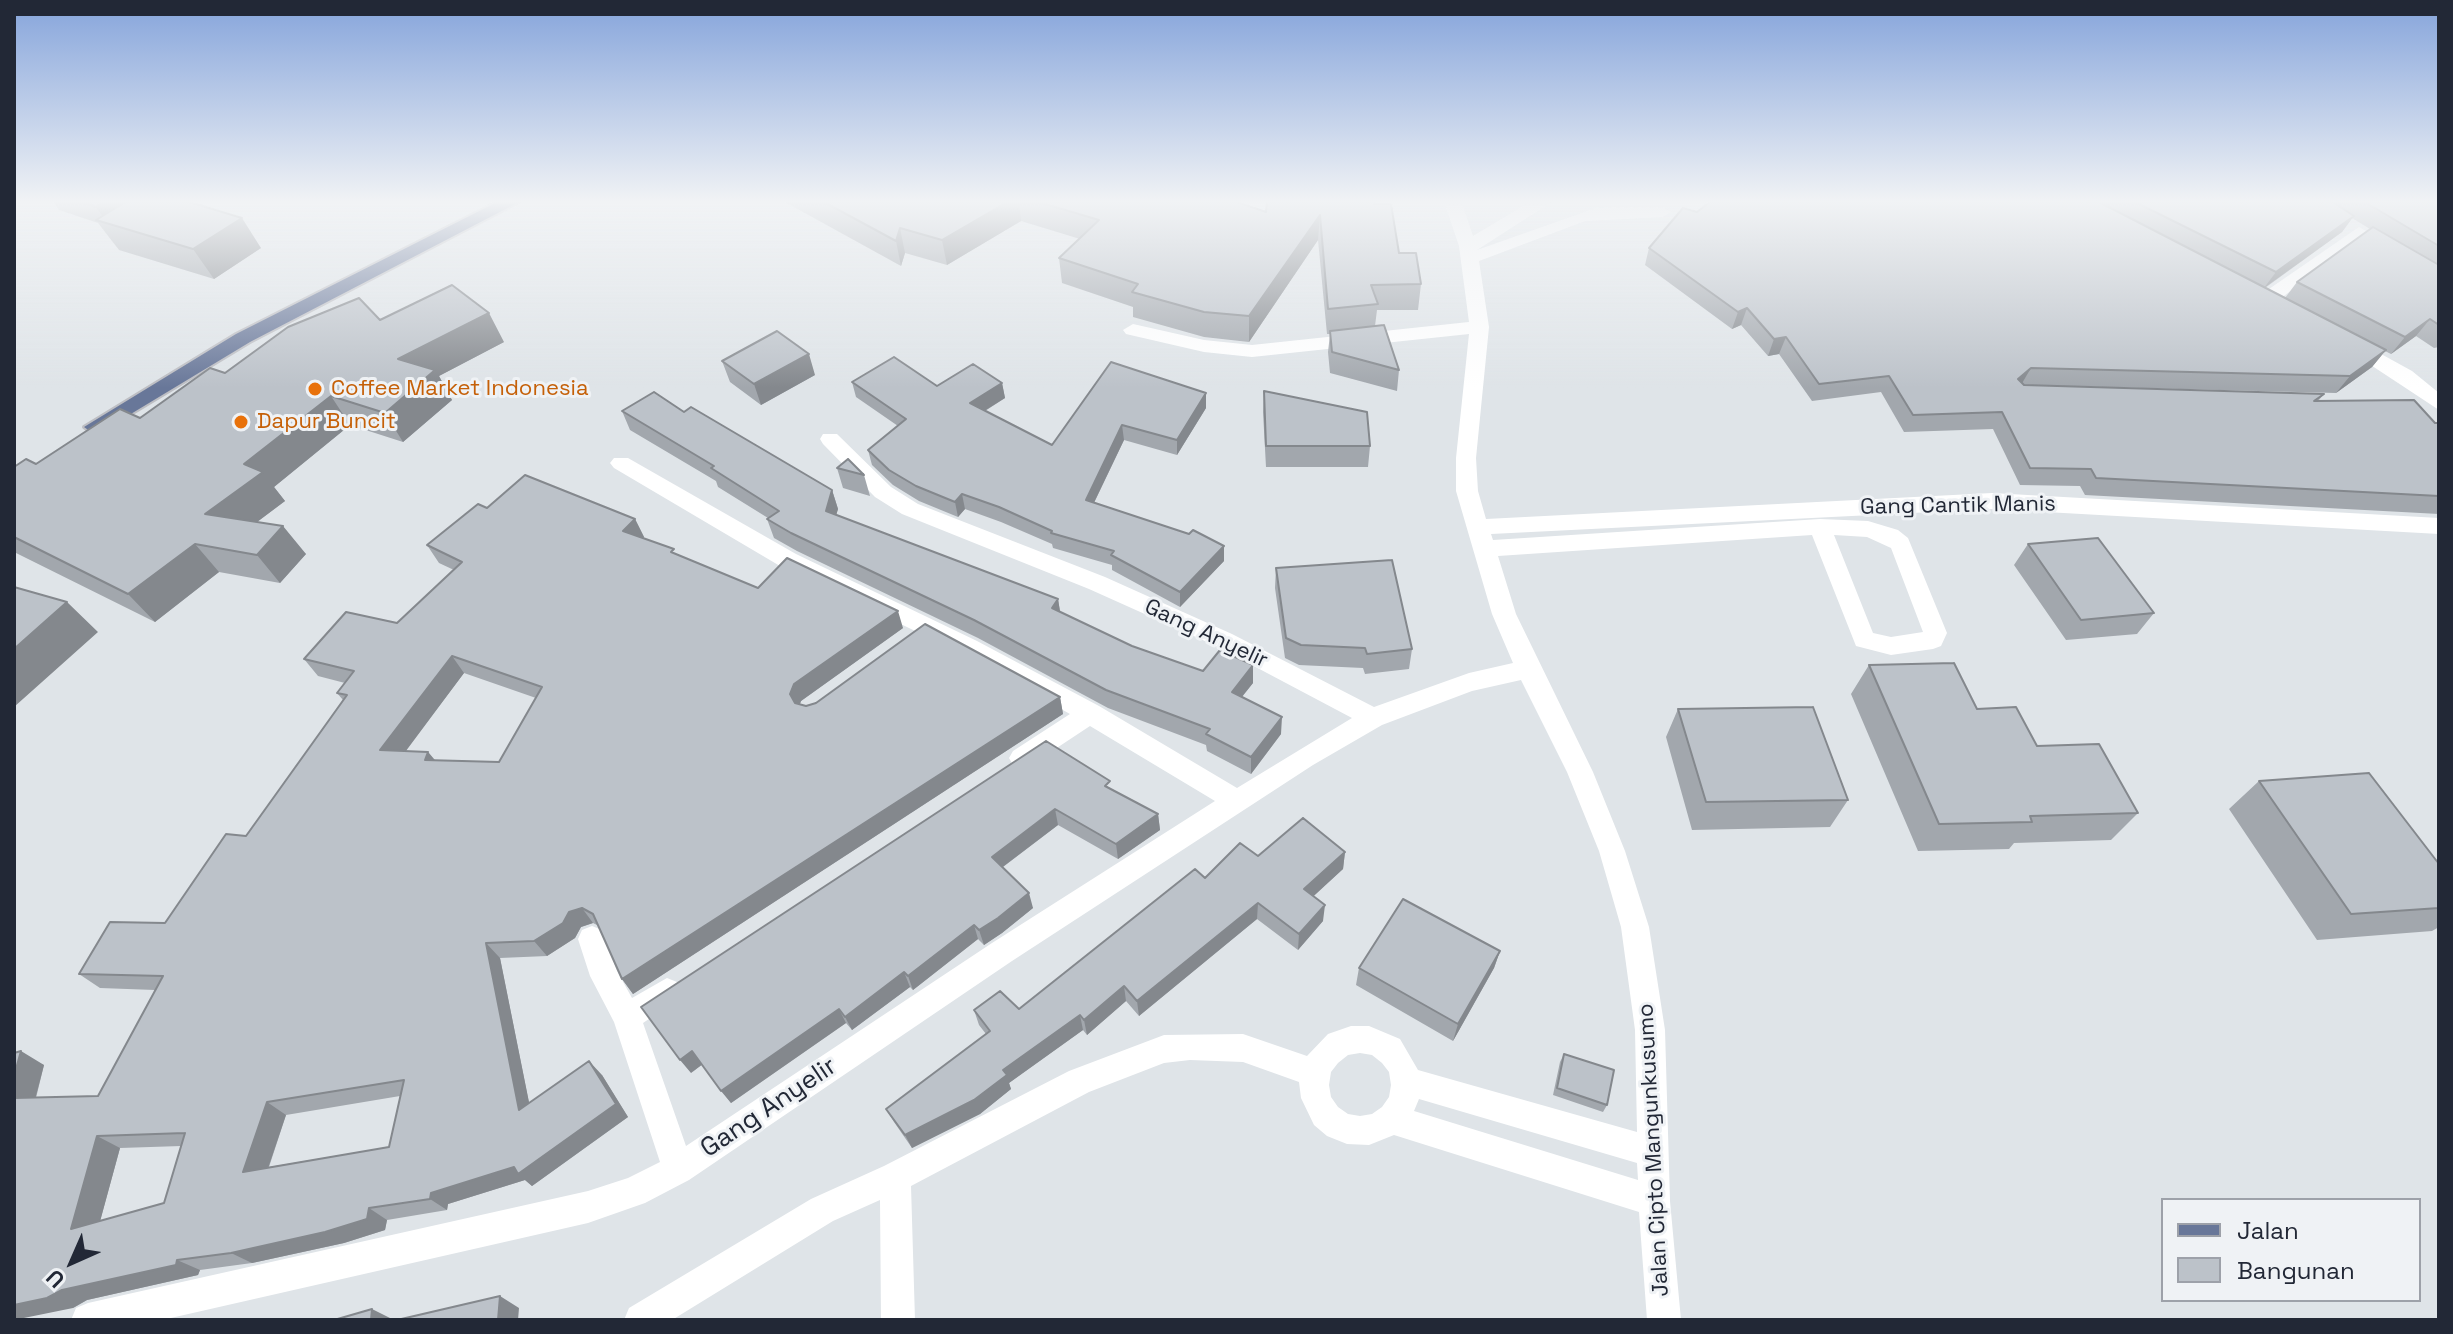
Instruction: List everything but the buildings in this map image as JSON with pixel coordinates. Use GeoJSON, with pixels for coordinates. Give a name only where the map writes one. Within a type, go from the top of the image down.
{"type":"FeatureCollection","features":[{"type":"Feature","properties":{"kind":"main road"},"geometry":{"type":"LineString","coordinates":[[77,438],[256,331],[390,263]]}},
{"type":"Feature","properties":{"kind":"street","name":"Jalan Cipto Mangunkusumo"},"geometry":{"type":"LineString","coordinates":[[1470,263],[1479,327],[1466,458],[1467,491],[1504,614],[1580,772],[1612,851],[1635,927],[1650,1030],[1654,1201],[1664,1320]]}},
{"type":"Feature","properties":{"kind":"street"},"geometry":{"type":"LineString","coordinates":[[2289,315],[2257,299],[2311,263]]}},
{"type":"Feature","properties":{"kind":"street"},"geometry":{"type":"LineString","coordinates":[[2410,263],[2439,281]]}},
{"type":"Feature","properties":{"kind":"street"},"geometry":{"type":"LineString","coordinates":[[1133,330],[1204,346],[1252,351],[1479,327]]}},
{"type":"Feature","properties":{"kind":"street"},"geometry":{"type":"LineString","coordinates":[[2329,333],[2405,375],[2439,404]]}},
{"type":"Feature","properties":{"kind":"street"},"geometry":{"type":"LineString","coordinates":[[2408,405],[2439,404]]}},
{"type":"Feature","properties":{"kind":"street","name":"Gang Anyelir"},"geometry":{"type":"LineString","coordinates":[[830,439],[883,492],[910,509],[1004,544],[1224,640],[1373,718]]}},
{"type":"Feature","properties":{"kind":"street"},"geometry":{"type":"LineString","coordinates":[[621,463],[788,560],[928,627],[1090,713],[1235,800]]}},
{"type":"Feature","properties":{"kind":"street","name":"Gang Cantik Manis"},"geometry":{"type":"LineString","coordinates":[[1480,538],[1977,501],[2439,526]]}},
{"type":"Feature","properties":{"kind":"street"},"geometry":{"type":"LineString","coordinates":[[1480,538],[1820,527],[1868,529],[1890,536],[1900,544],[1935,633],[1933,640],[1891,646],[1864,640],[1820,527]]}},
{"type":"Feature","properties":{"kind":"street"},"geometry":{"type":"LineString","coordinates":[[902,645],[928,627]]}},
{"type":"Feature","properties":{"kind":"street","name":"Gang Anyelir"},"geometry":{"type":"LineString","coordinates":[[88,1320],[588,1207],[634,1192],[678,1169],[1235,800],[1373,718],[1469,682],[1528,669]]}},
{"type":"Feature","properties":{"kind":"street"},"geometry":{"type":"LineString","coordinates":[[997,774],[1090,713]]}},
{"type":"Feature","properties":{"kind":"street"},"geometry":{"type":"LineString","coordinates":[[592,939],[604,976],[627,1017],[678,1169]]}},
{"type":"Feature","properties":{"kind":"street"},"geometry":{"type":"LineString","coordinates":[[627,1017],[693,973]]}},
{"type":"Feature","properties":{"kind":"street"},"geometry":{"type":"LineString","coordinates":[[1368,1040],[1393,1056],[1406,1081],[1407,1096],[1393,1120],[1366,1131],[1337,1124],[1317,1102],[1314,1073],[1318,1060],[1328,1050],[1340,1043],[1368,1040]]}},
{"type":"Feature","properties":{"kind":"street"},"geometry":{"type":"LineString","coordinates":[[641,1320],[822,1210],[895,1177],[1080,1081],[1164,1049],[1190,1046],[1243,1048],[1314,1073]]}},
{"type":"Feature","properties":{"kind":"street"},"geometry":{"type":"LineString","coordinates":[[1406,1081],[1655,1153]]}},
{"type":"Feature","properties":{"kind":"street"},"geometry":{"type":"LineString","coordinates":[[1393,1120],[1654,1201]]}},
{"type":"Feature","properties":{"kind":"street"},"geometry":{"type":"LineString","coordinates":[[895,1177],[898,1320]]}},
{"type":"Feature","properties":{"kind":"place","name":"Coffee Market Indonesia"},"geometry":{"type":"Point","coordinates":[315,389]}},
{"type":"Feature","properties":{"kind":"place","name":"Dapur Buncit"},"geometry":{"type":"Point","coordinates":[241,422]}}]}
